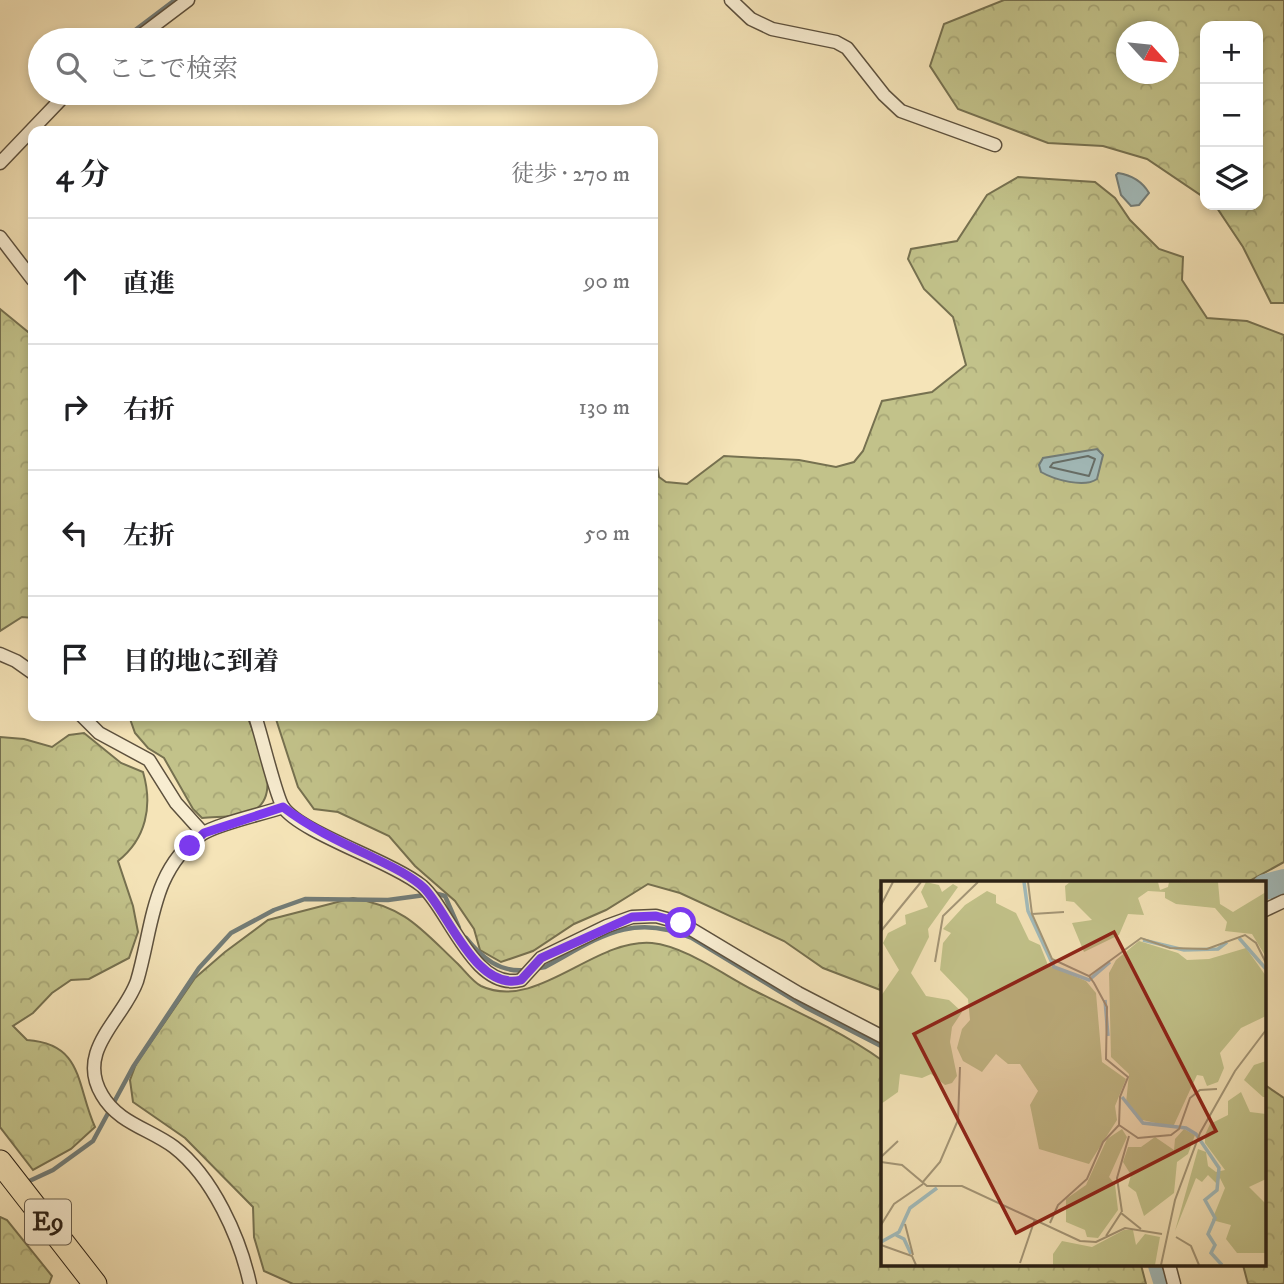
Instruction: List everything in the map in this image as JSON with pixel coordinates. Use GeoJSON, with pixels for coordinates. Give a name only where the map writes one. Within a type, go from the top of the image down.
{"type":"FeatureCollection","features":[{"type":"Feature","properties":{"kind":"highway","name":"E9"},"geometry":{"type":"LineString","coordinates":[[0,1162],[95,1284]]}},
{"type":"Feature","properties":{"kind":"street"},"geometry":{"type":"LineString","coordinates":[[151,28],[188,0]]}},
{"type":"Feature","properties":{"kind":"street"},"geometry":{"type":"LineString","coordinates":[[732,0],[751,19],[772,29],[836,41],[847,48],[901,111],[995,145]]}},
{"type":"Feature","properties":{"kind":"street"},"geometry":{"type":"LineString","coordinates":[[35,126],[56,105]]}},
{"type":"Feature","properties":{"kind":"street"},"geometry":{"type":"LineString","coordinates":[[0,163],[28,134]]}},
{"type":"Feature","properties":{"kind":"street"},"geometry":{"type":"LineString","coordinates":[[0,237],[28,274]]}},
{"type":"Feature","properties":{"kind":"street"},"geometry":{"type":"LineString","coordinates":[[0,654],[28,669]]}},
{"type":"Feature","properties":{"kind":"street"},"geometry":{"type":"LineString","coordinates":[[87,721],[99,733],[149,760],[176,803],[204,833]]}},
{"type":"Feature","properties":{"kind":"street"},"geometry":{"type":"LineString","coordinates":[[257,721],[283,807],[304,823],[390,866],[423,887],[451,931],[483,967],[507,981],[521,980],[531,969],[607,926],[632,917],[656,916],[681,923],[798,993],[881,1036]]}},
{"type":"Feature","properties":{"kind":"street"},"geometry":{"type":"LineString","coordinates":[[250,1284],[226,1212],[188,1161],[157,1136],[111,1108],[100,1093],[94,1072],[97,1048],[136,984],[159,887],[204,833],[283,807]]}},
{"type":"Feature","properties":{"kind":"street"},"geometry":{"type":"LineString","coordinates":[[1266,910],[1284,901]]}},
{"type":"Feature","properties":{"kind":"street"},"geometry":{"type":"LineString","coordinates":[[1169,1266],[1174,1284]]}},
{"type":"Feature","properties":{"kind":"green space"},"geometry":{"type":"Polygon","coordinates":[[[1004,0],[1284,0],[1284,303],[1271,303],[1243,247],[1218,210],[1263,210],[1263,21],[1200,21],[1200,195],[1147,159],[1103,146],[1048,143],[958,109],[930,66],[944,24],[1004,0]]]}},
{"type":"Feature","properties":{"kind":"green space"},"geometry":{"type":"Polygon","coordinates":[[[1018,177],[1095,182],[1115,198],[1130,220],[1159,249],[1183,257],[1182,280],[1207,318],[1247,321],[1284,335],[1284,862],[1250,881],[881,881],[881,990],[823,968],[784,941],[680,893],[648,884],[606,910],[574,924],[533,951],[501,962],[480,950],[474,929],[455,901],[415,866],[389,836],[338,812],[314,809],[298,787],[277,721],[658,721],[658,471],[659,477],[666,482],[687,484],[724,456],[799,460],[836,467],[854,462],[863,451],[882,401],[932,392],[966,365],[953,317],[924,289],[908,259],[911,249],[957,241],[987,195],[1018,177]]]}},
{"type":"Feature","properties":{"kind":"green space"},"geometry":{"type":"Polygon","coordinates":[[[0,309],[28,332],[28,618],[22,617],[0,631],[0,309]]]}},
{"type":"Feature","properties":{"kind":"green space"},"geometry":{"type":"Polygon","coordinates":[[[131,721],[249,721],[265,764],[267,790],[264,801],[256,809],[244,814],[202,818],[193,809],[164,758],[148,748],[135,733],[131,721]]]}},
{"type":"Feature","properties":{"kind":"green space"},"geometry":{"type":"Polygon","coordinates":[[[84,733],[121,763],[143,772],[147,797],[145,821],[135,843],[118,861],[133,906],[138,932],[129,958],[89,979],[71,980],[52,993],[33,1013],[13,1026],[27,1040],[46,1043],[69,1058],[95,1127],[71,1149],[33,1170],[0,1127],[0,737],[24,739],[52,747],[69,735],[84,733]]]}},
{"type":"Feature","properties":{"kind":"green space"},"geometry":{"type":"Polygon","coordinates":[[[353,898],[371,902],[387,907],[412,921],[481,986],[502,991],[523,990],[544,983],[609,951],[630,944],[664,945],[690,955],[820,1023],[881,1060],[881,1266],[1141,1266],[1146,1284],[293,1284],[264,1271],[254,1237],[253,1207],[185,1138],[133,1102],[130,1080],[136,1064],[195,978],[268,920],[353,898]]]}},
{"type":"Feature","properties":{"kind":"green space"},"geometry":{"type":"Polygon","coordinates":[[[1266,1086],[1284,1098],[1284,1284],[1248,1284],[1243,1266],[1266,1266],[1266,1086]]]}},
{"type":"Feature","properties":{"kind":"green space"},"geometry":{"type":"Polygon","coordinates":[[[0,1217],[7,1220],[52,1276],[49,1284],[0,1284],[0,1217]]]}},
{"type":"Feature","properties":{"kind":"water"},"geometry":{"type":"Polygon","coordinates":[[[1118,173],[1136,179],[1149,193],[1139,205],[1131,206],[1121,195],[1116,175],[1118,173]]]}},
{"type":"Feature","properties":{"kind":"water"},"geometry":{"type":"Polygon","coordinates":[[[1097,449],[1103,455],[1097,479],[1091,482],[1069,482],[1041,472],[1039,465],[1043,458],[1097,449]]]}},
{"type":"Feature","properties":{"kind":"waterway"},"geometry":{"type":"LineString","coordinates":[[138,28],[175,0]]}},
{"type":"Feature","properties":{"kind":"waterway"},"geometry":{"type":"LineString","coordinates":[[1266,887],[1284,882]]}},
{"type":"Feature","properties":{"kind":"waterway"},"geometry":{"type":"LineString","coordinates":[[434,893],[445,896],[459,928]]}},
{"type":"Feature","properties":{"kind":"waterway"},"geometry":{"type":"LineString","coordinates":[[25,1183],[53,1170],[93,1141],[133,1067],[199,968],[231,933],[274,910],[305,899],[388,900],[425,895]]}},
{"type":"Feature","properties":{"kind":"waterway"},"geometry":{"type":"LineString","coordinates":[[534,969],[545,967],[598,938],[615,932],[651,927],[670,930],[692,938],[807,1008],[881,1046]]}},
{"type":"Feature","properties":{"kind":"waterway"},"geometry":{"type":"LineString","coordinates":[[466,938],[492,963],[508,969],[526,970]]}},
{"type":"Feature","properties":{"kind":"waterway"},"geometry":{"type":"LineString","coordinates":[[1161,1266],[1167,1284]]}},
{"type":"Feature","properties":{"kind":"route"},"geometry":{"type":"LineString","coordinates":[[190,846],[204,833],[283,807],[304,823],[390,866],[423,887],[463,945],[483,967],[507,981],[521,980],[541,958],[632,917],[656,916],[681,923]]}}]}
